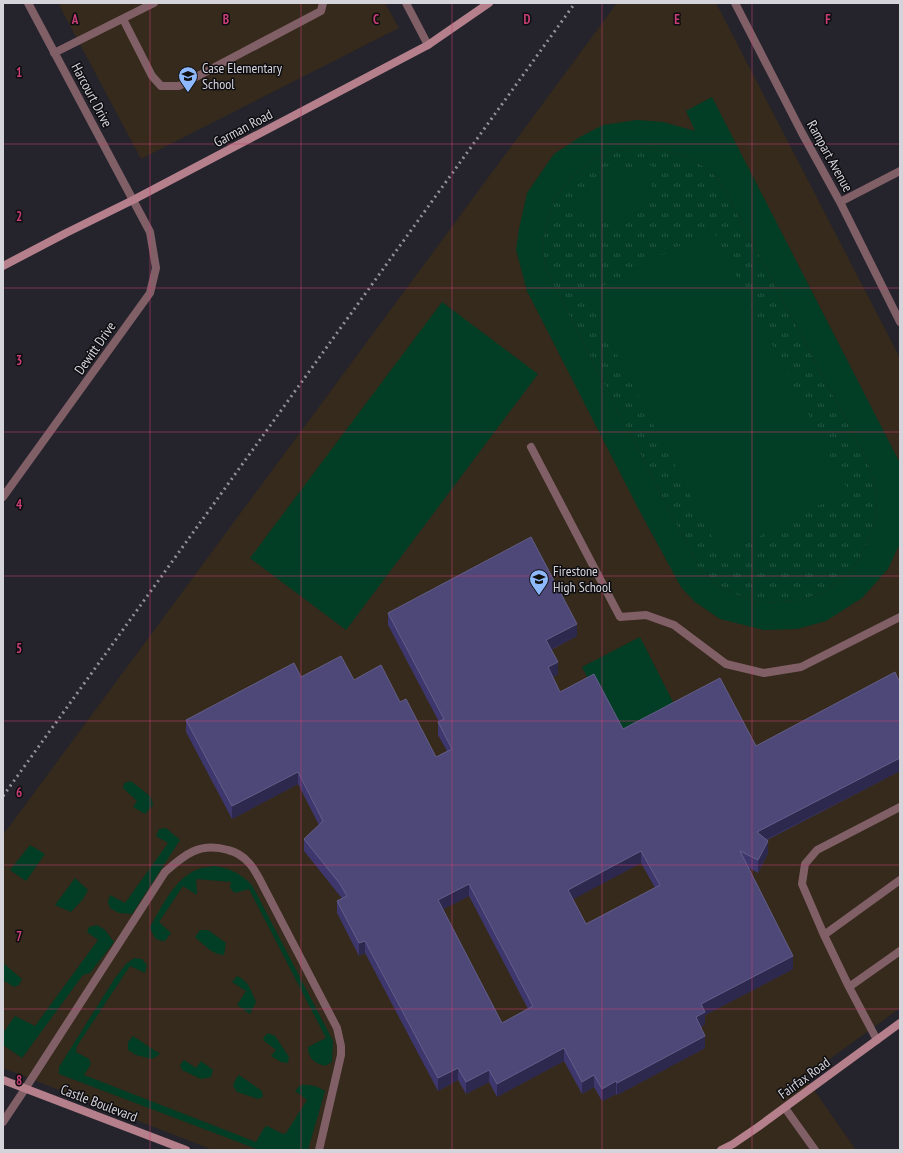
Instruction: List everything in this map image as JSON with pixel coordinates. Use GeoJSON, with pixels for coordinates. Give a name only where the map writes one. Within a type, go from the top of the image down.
{"type":"FeatureCollection","features":[{"type":"Feature","properties":{"kind":"street","name":"Harcourt Drive"},"geometry":{"type":"LineString","coordinates":[[28,3],[133,200]]}},
{"type":"Feature","properties":{"kind":"street"},"geometry":{"type":"LineString","coordinates":[[54,53],[154,3]]}},
{"type":"Feature","properties":{"kind":"street"},"geometry":{"type":"LineString","coordinates":[[123,19],[152,76],[161,86],[179,86],[321,11],[323,3]]}},
{"type":"Feature","properties":{"kind":"street"},"geometry":{"type":"LineString","coordinates":[[406,3],[428,45]]}},
{"type":"Feature","properties":{"kind":"street","name":"Garman Road"},"geometry":{"type":"LineString","coordinates":[[3,266],[133,200],[428,45],[489,3]]}},
{"type":"Feature","properties":{"kind":"street","name":"Rampart Avenue"},"geometry":{"type":"LineString","coordinates":[[735,3],[802,134],[840,202],[900,322]]}},
{"type":"Feature","properties":{"kind":"street"},"geometry":{"type":"LineString","coordinates":[[840,202],[900,171]]}},
{"type":"Feature","properties":{"kind":"street","name":"Dewitt Drive"},"geometry":{"type":"LineString","coordinates":[[3,497],[150,293],[156,268],[150,232],[133,200]]}},
{"type":"Feature","properties":{"kind":"street"},"geometry":{"type":"LineString","coordinates":[[531,447],[620,618],[646,615],[674,625],[726,664],[764,673],[801,667],[900,617]]}},
{"type":"Feature","properties":{"kind":"street"},"geometry":{"type":"LineString","coordinates":[[877,1040],[824,935],[802,884],[805,864],[817,850],[900,806]]}},
{"type":"Feature","properties":{"kind":"street"},"geometry":{"type":"LineString","coordinates":[[3,1122],[165,872],[192,851],[209,847],[218,847],[232,851],[249,862],[260,878],[337,1028],[341,1046],[341,1055],[319,1150]]}},
{"type":"Feature","properties":{"kind":"street"},"geometry":{"type":"LineString","coordinates":[[824,935],[900,880]]}},
{"type":"Feature","properties":{"kind":"street"},"geometry":{"type":"LineString","coordinates":[[849,987],[900,951]]}},
{"type":"Feature","properties":{"kind":"street","name":"Fairfax Road"},"geometry":{"type":"LineString","coordinates":[[721,1150],[733,1144],[785,1108],[900,1023]]}},
{"type":"Feature","properties":{"kind":"street","name":"Castle Boulevard"},"geometry":{"type":"LineString","coordinates":[[3,1080],[186,1150]]}},
{"type":"Feature","properties":{"kind":"street"},"geometry":{"type":"LineString","coordinates":[[785,1108],[815,1150]]}},
{"type":"Feature","properties":{"kind":"shaded area","name":"Case Elementary School"},"geometry":{"type":"Polygon","coordinates":[[[58,3],[385,3],[399,28],[141,159],[58,3]]]}},
{"type":"Feature","properties":{"kind":"shaded area","name":"Firestone High School"},"geometry":{"type":"Polygon","coordinates":[[[617,3],[716,3],[900,358],[900,1008],[805,1077],[856,1150],[213,1150],[3,1068],[3,835],[617,3]]]}},
{"type":"Feature","properties":{"kind":"green space"},"geometry":{"type":"Polygon","coordinates":[[[712,97],[900,463],[900,543],[888,569],[862,598],[826,621],[797,629],[764,630],[720,619],[695,602],[681,587],[638,508],[527,291],[516,250],[527,193],[554,154],[580,137],[603,125],[637,120],[663,122],[695,131],[686,111],[712,97]],[[634,148],[613,152],[591,161],[571,178],[554,199],[547,221],[543,242],[545,268],[699,568],[717,584],[735,594],[760,603],[796,601],[822,593],[851,572],[867,544],[877,515],[875,487],[867,460],[719,180],[710,171],[691,159],[670,152],[634,148]]]}},
{"type":"Feature","properties":{"kind":"green space"},"geometry":{"type":"Polygon","coordinates":[[[634,148],[658,150],[681,155],[701,165],[719,180],[867,460],[875,487],[877,515],[867,544],[851,572],[822,593],[796,601],[760,603],[735,594],[717,584],[699,568],[545,268],[543,242],[547,221],[554,199],[571,178],[591,161],[613,152],[634,148]]]}},
{"type":"Feature","properties":{"kind":"green space"},"geometry":{"type":"Polygon","coordinates":[[[652,165],[652,184],[644,207],[630,216],[607,223],[590,221],[570,206],[570,204],[599,179],[595,172],[609,166],[613,172],[622,173],[652,165]]]}},
{"type":"Feature","properties":{"kind":"green space"},"geometry":{"type":"Polygon","coordinates":[[[712,229],[848,490],[722,556],[586,295],[712,229]]]}},
{"type":"Feature","properties":{"kind":"green space"},"geometry":{"type":"Polygon","coordinates":[[[442,302],[538,374],[346,630],[250,558],[442,302]]]}},
{"type":"Feature","properties":{"kind":"green space"},"geometry":{"type":"Polygon","coordinates":[[[640,637],[678,712],[623,742],[582,667],[640,637]]]}},
{"type":"Feature","properties":{"kind":"green space"},"geometry":{"type":"Polygon","coordinates":[[[131,781],[151,797],[153,805],[145,814],[133,807],[137,801],[123,788],[124,783],[131,781]]]}},
{"type":"Feature","properties":{"kind":"green space"},"geometry":{"type":"Polygon","coordinates":[[[166,828],[180,840],[132,914],[119,913],[110,908],[108,902],[110,895],[125,903],[168,843],[156,836],[159,829],[166,828]]]}},
{"type":"Feature","properties":{"kind":"green space"},"geometry":{"type":"Polygon","coordinates":[[[30,845],[45,854],[26,881],[10,870],[30,845]]]}},
{"type":"Feature","properties":{"kind":"green space"},"geometry":{"type":"Polygon","coordinates":[[[215,866],[235,872],[252,885],[333,1041],[332,1062],[325,1066],[315,1062],[309,1055],[308,1047],[326,1038],[249,889],[235,893],[230,888],[231,882],[196,879],[197,895],[183,886],[159,922],[171,933],[165,941],[157,939],[153,935],[150,927],[164,902],[176,885],[183,878],[201,868],[215,866]]]}},
{"type":"Feature","properties":{"kind":"green space"},"geometry":{"type":"Polygon","coordinates":[[[75,878],[88,890],[83,899],[71,912],[55,905],[75,878]]]}},
{"type":"Feature","properties":{"kind":"green space"},"geometry":{"type":"Polygon","coordinates":[[[97,925],[105,930],[114,942],[90,973],[83,975],[22,1058],[3,1045],[3,1033],[15,1016],[35,1026],[98,940],[87,932],[89,927],[97,925]]]}},
{"type":"Feature","properties":{"kind":"green space"},"geometry":{"type":"Polygon","coordinates":[[[200,930],[208,930],[226,943],[224,955],[220,955],[212,951],[195,937],[200,930]]]}},
{"type":"Feature","properties":{"kind":"green space"},"geometry":{"type":"Polygon","coordinates":[[[134,958],[142,959],[147,965],[145,973],[130,966],[77,1046],[76,1052],[89,1059],[91,1064],[84,1075],[256,1142],[264,1128],[267,1126],[283,1134],[286,1133],[307,1100],[295,1091],[300,1085],[310,1085],[316,1087],[325,1091],[308,1150],[259,1150],[59,1074],[59,1067],[115,978],[126,964],[134,958]]]}},
{"type":"Feature","properties":{"kind":"green space"},"geometry":{"type":"Polygon","coordinates":[[[3,963],[22,979],[19,985],[14,987],[3,980],[3,963]]]}},
{"type":"Feature","properties":{"kind":"green space"},"geometry":{"type":"Polygon","coordinates":[[[237,976],[247,984],[256,1002],[250,1014],[237,1005],[246,991],[232,982],[237,976]]]}},
{"type":"Feature","properties":{"kind":"green space"},"geometry":{"type":"Polygon","coordinates":[[[268,1033],[275,1036],[289,1057],[288,1063],[281,1062],[271,1056],[276,1050],[263,1040],[268,1033]]]}},
{"type":"Feature","properties":{"kind":"green space"},"geometry":{"type":"Polygon","coordinates":[[[133,1036],[160,1054],[152,1059],[136,1055],[128,1050],[128,1042],[133,1036]]]}},
{"type":"Feature","properties":{"kind":"green space"},"geometry":{"type":"Polygon","coordinates":[[[184,1060],[196,1068],[201,1061],[213,1070],[211,1077],[201,1079],[182,1070],[180,1065],[184,1060]]]}},
{"type":"Feature","properties":{"kind":"green space"},"geometry":{"type":"Polygon","coordinates":[[[239,1075],[262,1091],[263,1097],[258,1099],[237,1092],[233,1086],[239,1075]]]}},
{"type":"Feature","properties":{"kind":"building","name":"Firestone High School"},"geometry":{"type":"Polygon","coordinates":[[[531,537],[577,624],[546,640],[558,662],[548,667],[560,692],[594,674],[623,729],[720,678],[756,746],[895,672],[900,683],[900,758],[757,832],[768,841],[758,860],[740,851],[793,956],[701,1004],[705,1012],[696,1017],[705,1036],[617,1083],[616,1081],[602,1089],[594,1075],[582,1082],[564,1048],[497,1084],[489,1070],[466,1082],[458,1068],[438,1078],[365,941],[359,943],[337,901],[347,896],[340,884],[304,839],[323,821],[298,772],[232,806],[186,720],[294,663],[301,677],[341,656],[354,680],[381,665],[400,702],[406,699],[436,757],[452,749],[438,722],[444,719],[388,613],[531,537]],[[641,851],[568,890],[586,924],[660,885],[641,851]],[[469,884],[438,900],[502,1023],[533,1006],[469,884]]]}},
{"type":"Feature","properties":{"kind":"railway"},"geometry":{"type":"LineString","coordinates":[[3,796],[575,3]]}},
{"type":"Feature","properties":{"kind":"place","name":"Case Elementary School"},"geometry":{"type":"Point","coordinates":[188,93]}},
{"type":"Feature","properties":{"kind":"place","name":"Firestone High School"},"geometry":{"type":"Point","coordinates":[539,596]}}]}
